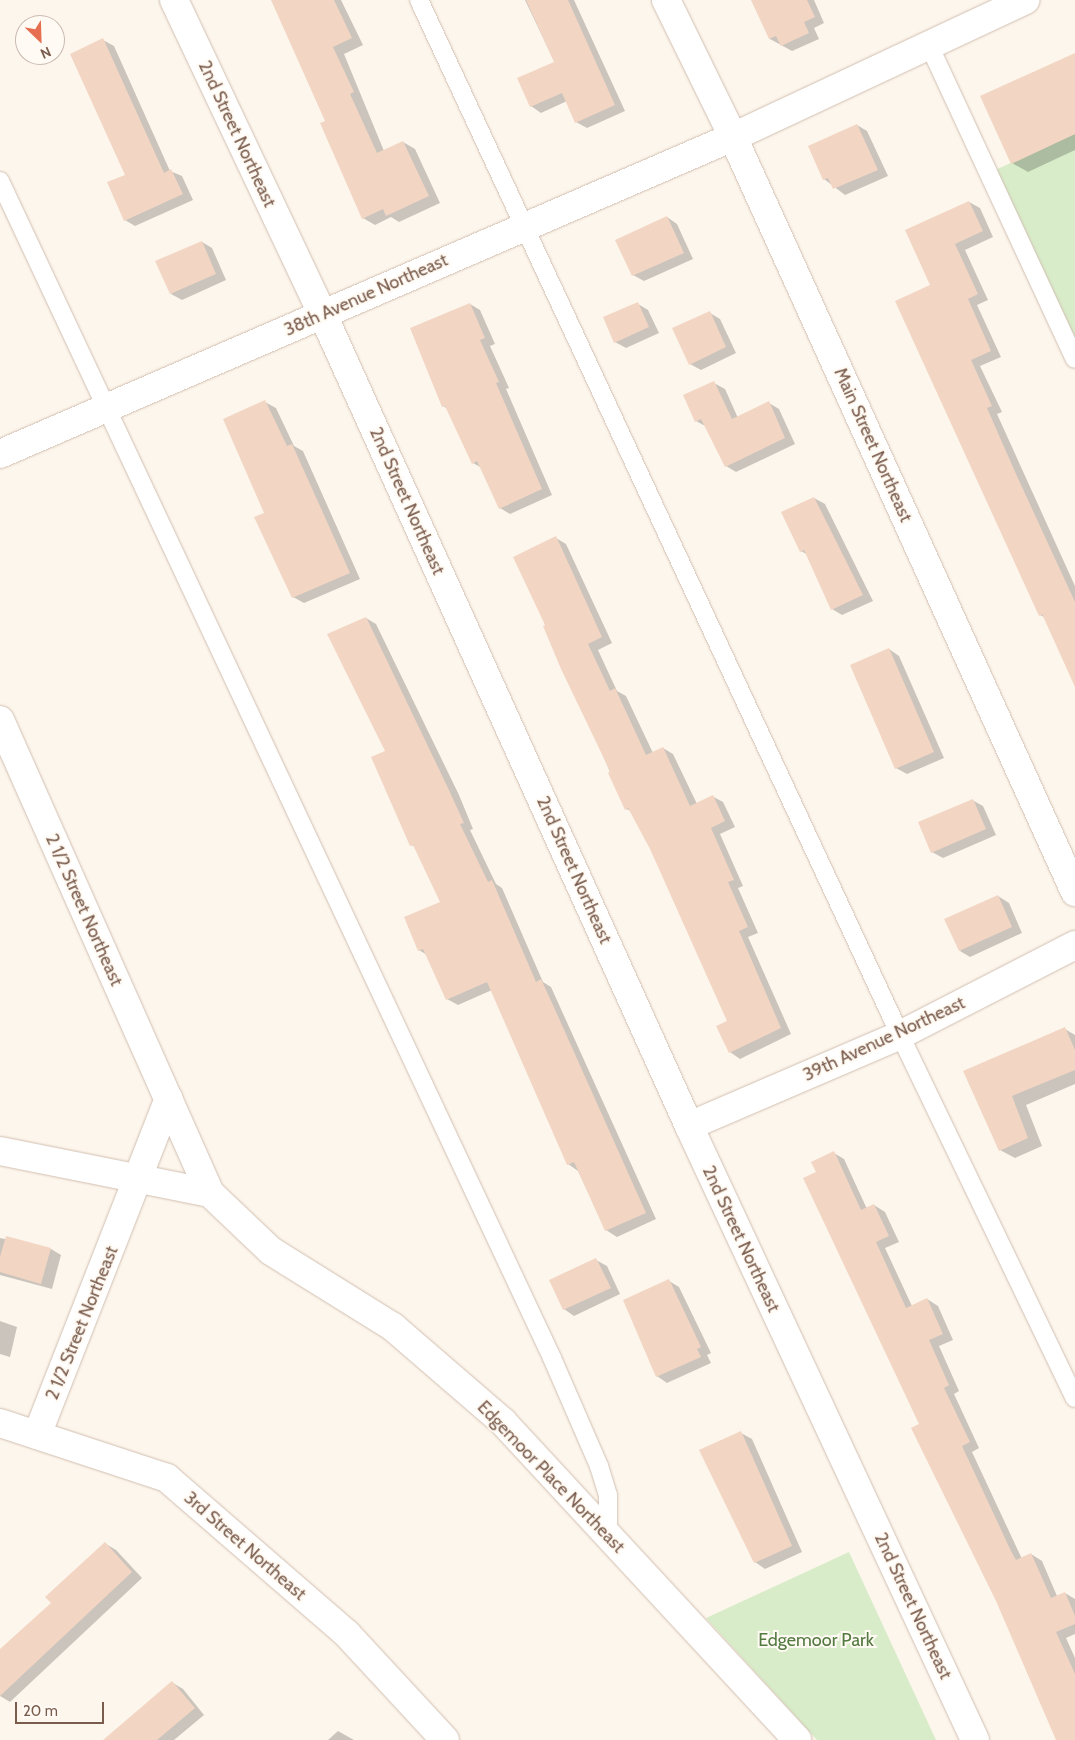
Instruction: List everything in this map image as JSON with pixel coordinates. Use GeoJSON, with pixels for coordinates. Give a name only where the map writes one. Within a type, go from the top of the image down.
{"type":"FeatureCollection","features":[{"type":"Feature","properties":{"kind":"street","name":"2nd Street Northeast"},"geometry":{"type":"LineString","coordinates":[[174,0],[323,314],[689,1126],[975,1740]]}},
{"type":"Feature","properties":{"kind":"street","name":"Main Street Northeast"},"geometry":{"type":"LineString","coordinates":[[666,0],[733,137],[1075,892]]}},
{"type":"Feature","properties":{"kind":"street","name":"38th Avenue Northeast"},"geometry":{"type":"LineString","coordinates":[[0,454],[525,225],[733,137],[1025,0]]}},
{"type":"Feature","properties":{"kind":"street","name":"2 1/2 Street Northeast"},"geometry":{"type":"LineString","coordinates":[[0,720],[210,1192]]}},
{"type":"Feature","properties":{"kind":"street","name":"39th Avenue Northeast"},"geometry":{"type":"LineString","coordinates":[[689,1126],[900,1035],[1075,945]]}},
{"type":"Feature","properties":{"kind":"street","name":"2 1/2 Street Northeast"},"geometry":{"type":"LineString","coordinates":[[37,1435],[169,1100]]}},
{"type":"Feature","properties":{"kind":"street"},"geometry":{"type":"LineString","coordinates":[[0,1151],[210,1192]]}},
{"type":"Feature","properties":{"kind":"street","name":"Edgemoor Place Northeast"},"geometry":{"type":"LineString","coordinates":[[210,1192],[271,1251],[393,1327],[503,1422],[797,1740]]}},
{"type":"Feature","properties":{"kind":"street","name":"3rd Street Northeast"},"geometry":{"type":"LineString","coordinates":[[0,1423],[167,1478],[347,1634],[445,1740]]}},
{"type":"Feature","properties":{"kind":"lane"},"geometry":{"type":"LineString","coordinates":[[419,0],[900,1035],[1075,1398]]}},
{"type":"Feature","properties":{"kind":"lane"},"geometry":{"type":"LineString","coordinates":[[929,45],[1075,359]]}},
{"type":"Feature","properties":{"kind":"lane"},"geometry":{"type":"LineString","coordinates":[[0,182],[552,1358],[599,1466],[608,1495],[608,1536]]}},
{"type":"Feature","properties":{"kind":"green space"},"geometry":{"type":"Polygon","coordinates":[[[1075,134],[1075,351],[995,170],[1075,134]]]}},
{"type":"Feature","properties":{"kind":"green space","name":"Edgemoor Park"},"geometry":{"type":"Polygon","coordinates":[[[849,1552],[936,1740],[817,1740],[706,1618],[849,1552]]]}},
{"type":"Feature","properties":{"kind":"building"},"geometry":{"type":"Polygon","coordinates":[[[271,0],[334,0],[352,38],[333,47],[354,92],[350,94],[377,153],[403,141],[429,196],[386,216],[383,209],[362,219],[320,123],[325,121],[271,0]]]}},
{"type":"Feature","properties":{"kind":"building"},"geometry":{"type":"Polygon","coordinates":[[[526,0],[568,0],[615,105],[575,123],[562,93],[530,107],[517,78],[554,62],[526,0]]]}},
{"type":"Feature","properties":{"kind":"building"},"geometry":{"type":"Polygon","coordinates":[[[751,0],[807,0],[815,17],[804,22],[809,33],[781,46],[776,36],[769,39],[751,0]]]}},
{"type":"Feature","properties":{"kind":"building"},"geometry":{"type":"Polygon","coordinates":[[[103,38],[164,173],[171,169],[183,194],[124,221],[107,182],[125,175],[70,54],[103,38]]]}},
{"type":"Feature","properties":{"kind":"building"},"geometry":{"type":"Polygon","coordinates":[[[1075,53],[1075,134],[1011,164],[980,96],[1075,53]]]}},
{"type":"Feature","properties":{"kind":"building"},"geometry":{"type":"Polygon","coordinates":[[[857,124],[878,170],[833,189],[828,178],[823,180],[808,146],[857,124]]]}},
{"type":"Feature","properties":{"kind":"building"},"geometry":{"type":"Polygon","coordinates":[[[969,201],[983,231],[955,244],[978,294],[968,299],[991,351],[971,360],[992,406],[987,408],[1075,602],[1075,687],[1042,614],[1039,616],[895,301],[930,285],[905,230],[969,201]]]}},
{"type":"Feature","properties":{"kind":"building"},"geometry":{"type":"Polygon","coordinates":[[[667,216],[684,253],[632,276],[615,240],[667,216]]]}},
{"type":"Feature","properties":{"kind":"building"},"geometry":{"type":"Polygon","coordinates":[[[202,241],[216,274],[170,294],[155,261],[202,241]]]}},
{"type":"Feature","properties":{"kind":"building"},"geometry":{"type":"Polygon","coordinates":[[[638,302],[649,327],[614,343],[603,317],[638,302]]]}},
{"type":"Feature","properties":{"kind":"building"},"geometry":{"type":"Polygon","coordinates":[[[470,303],[485,338],[480,340],[499,382],[496,383],[542,489],[499,509],[477,461],[472,464],[445,406],[442,407],[410,328],[470,303]]]}},
{"type":"Feature","properties":{"kind":"building"},"geometry":{"type":"Polygon","coordinates":[[[710,311],[726,347],[689,365],[672,328],[710,311]]]}},
{"type":"Feature","properties":{"kind":"building"},"geometry":{"type":"Polygon","coordinates":[[[714,381],[732,419],[769,401],[785,438],[725,467],[701,419],[695,422],[683,395],[714,381]]]}},
{"type":"Feature","properties":{"kind":"building"},"geometry":{"type":"Polygon","coordinates":[[[265,400],[287,446],[292,444],[350,573],[292,598],[254,517],[264,513],[223,419],[265,400]]]}},
{"type":"Feature","properties":{"kind":"building"},"geometry":{"type":"Polygon","coordinates":[[[814,497],[863,595],[831,610],[804,550],[800,552],[781,512],[814,497]]]}},
{"type":"Feature","properties":{"kind":"building"},"geometry":{"type":"Polygon","coordinates":[[[556,536],[602,637],[588,644],[610,691],[615,688],[646,755],[663,747],[690,806],[713,795],[725,821],[711,828],[734,880],[728,882],[748,927],[739,931],[781,1028],[729,1053],[716,1026],[727,1021],[650,849],[628,808],[625,810],[608,773],[610,771],[561,669],[543,626],[545,625],[513,557],[556,536]]]}},
{"type":"Feature","properties":{"kind":"building"},"geometry":{"type":"Polygon","coordinates":[[[366,617],[464,823],[460,824],[488,882],[492,880],[536,982],[541,979],[646,1213],[605,1231],[574,1162],[567,1165],[487,982],[446,1000],[423,949],[418,951],[404,917],[440,902],[413,845],[410,846],[371,757],[385,751],[327,634],[366,617]]]}},
{"type":"Feature","properties":{"kind":"building"},"geometry":{"type":"Polygon","coordinates":[[[889,648],[934,752],[895,769],[850,665],[889,648]]]}},
{"type":"Feature","properties":{"kind":"building"},"geometry":{"type":"Polygon","coordinates":[[[973,799],[986,829],[931,853],[918,822],[973,799]]]}},
{"type":"Feature","properties":{"kind":"building"},"geometry":{"type":"Polygon","coordinates":[[[998,895],[1012,927],[959,951],[944,919],[998,895]]]}},
{"type":"Feature","properties":{"kind":"building"},"geometry":{"type":"Polygon","coordinates":[[[1065,1027],[1075,1050],[1075,1070],[1012,1096],[1028,1138],[999,1151],[963,1071],[1065,1027]]]}},
{"type":"Feature","properties":{"kind":"building"},"geometry":{"type":"Polygon","coordinates":[[[834,1151],[861,1210],[874,1204],[889,1236],[876,1242],[906,1308],[927,1298],[943,1334],[929,1340],[949,1385],[944,1388],[970,1442],[962,1446],[1011,1551],[1016,1560],[1031,1553],[1051,1598],[1065,1592],[1075,1616],[1075,1624],[1056,1632],[1075,1674],[1075,1740],[1056,1740],[996,1601],[911,1428],[919,1424],[803,1178],[816,1172],[811,1162],[834,1151]]]}},
{"type":"Feature","properties":{"kind":"building"},"geometry":{"type":"Polygon","coordinates":[[[6,1236],[51,1248],[41,1284],[0,1272],[0,1257],[6,1236]]]}},
{"type":"Feature","properties":{"kind":"building"},"geometry":{"type":"Polygon","coordinates":[[[596,1258],[611,1288],[563,1310],[549,1280],[596,1258]]]}},
{"type":"Feature","properties":{"kind":"building"},"geometry":{"type":"Polygon","coordinates":[[[669,1279],[701,1347],[697,1349],[701,1357],[656,1377],[623,1300],[669,1279]]]}},
{"type":"Feature","properties":{"kind":"building"},"geometry":{"type":"Polygon","coordinates":[[[741,1431],[792,1546],[754,1563],[699,1450],[741,1431]]]}},
{"type":"Feature","properties":{"kind":"building"},"geometry":{"type":"Polygon","coordinates":[[[105,1542],[132,1572],[0,1696],[0,1649],[51,1603],[45,1597],[105,1542]]]}},
{"type":"Feature","properties":{"kind":"building"},"geometry":{"type":"Polygon","coordinates":[[[172,1681],[195,1708],[157,1740],[103,1740],[172,1681]]]}}]}
